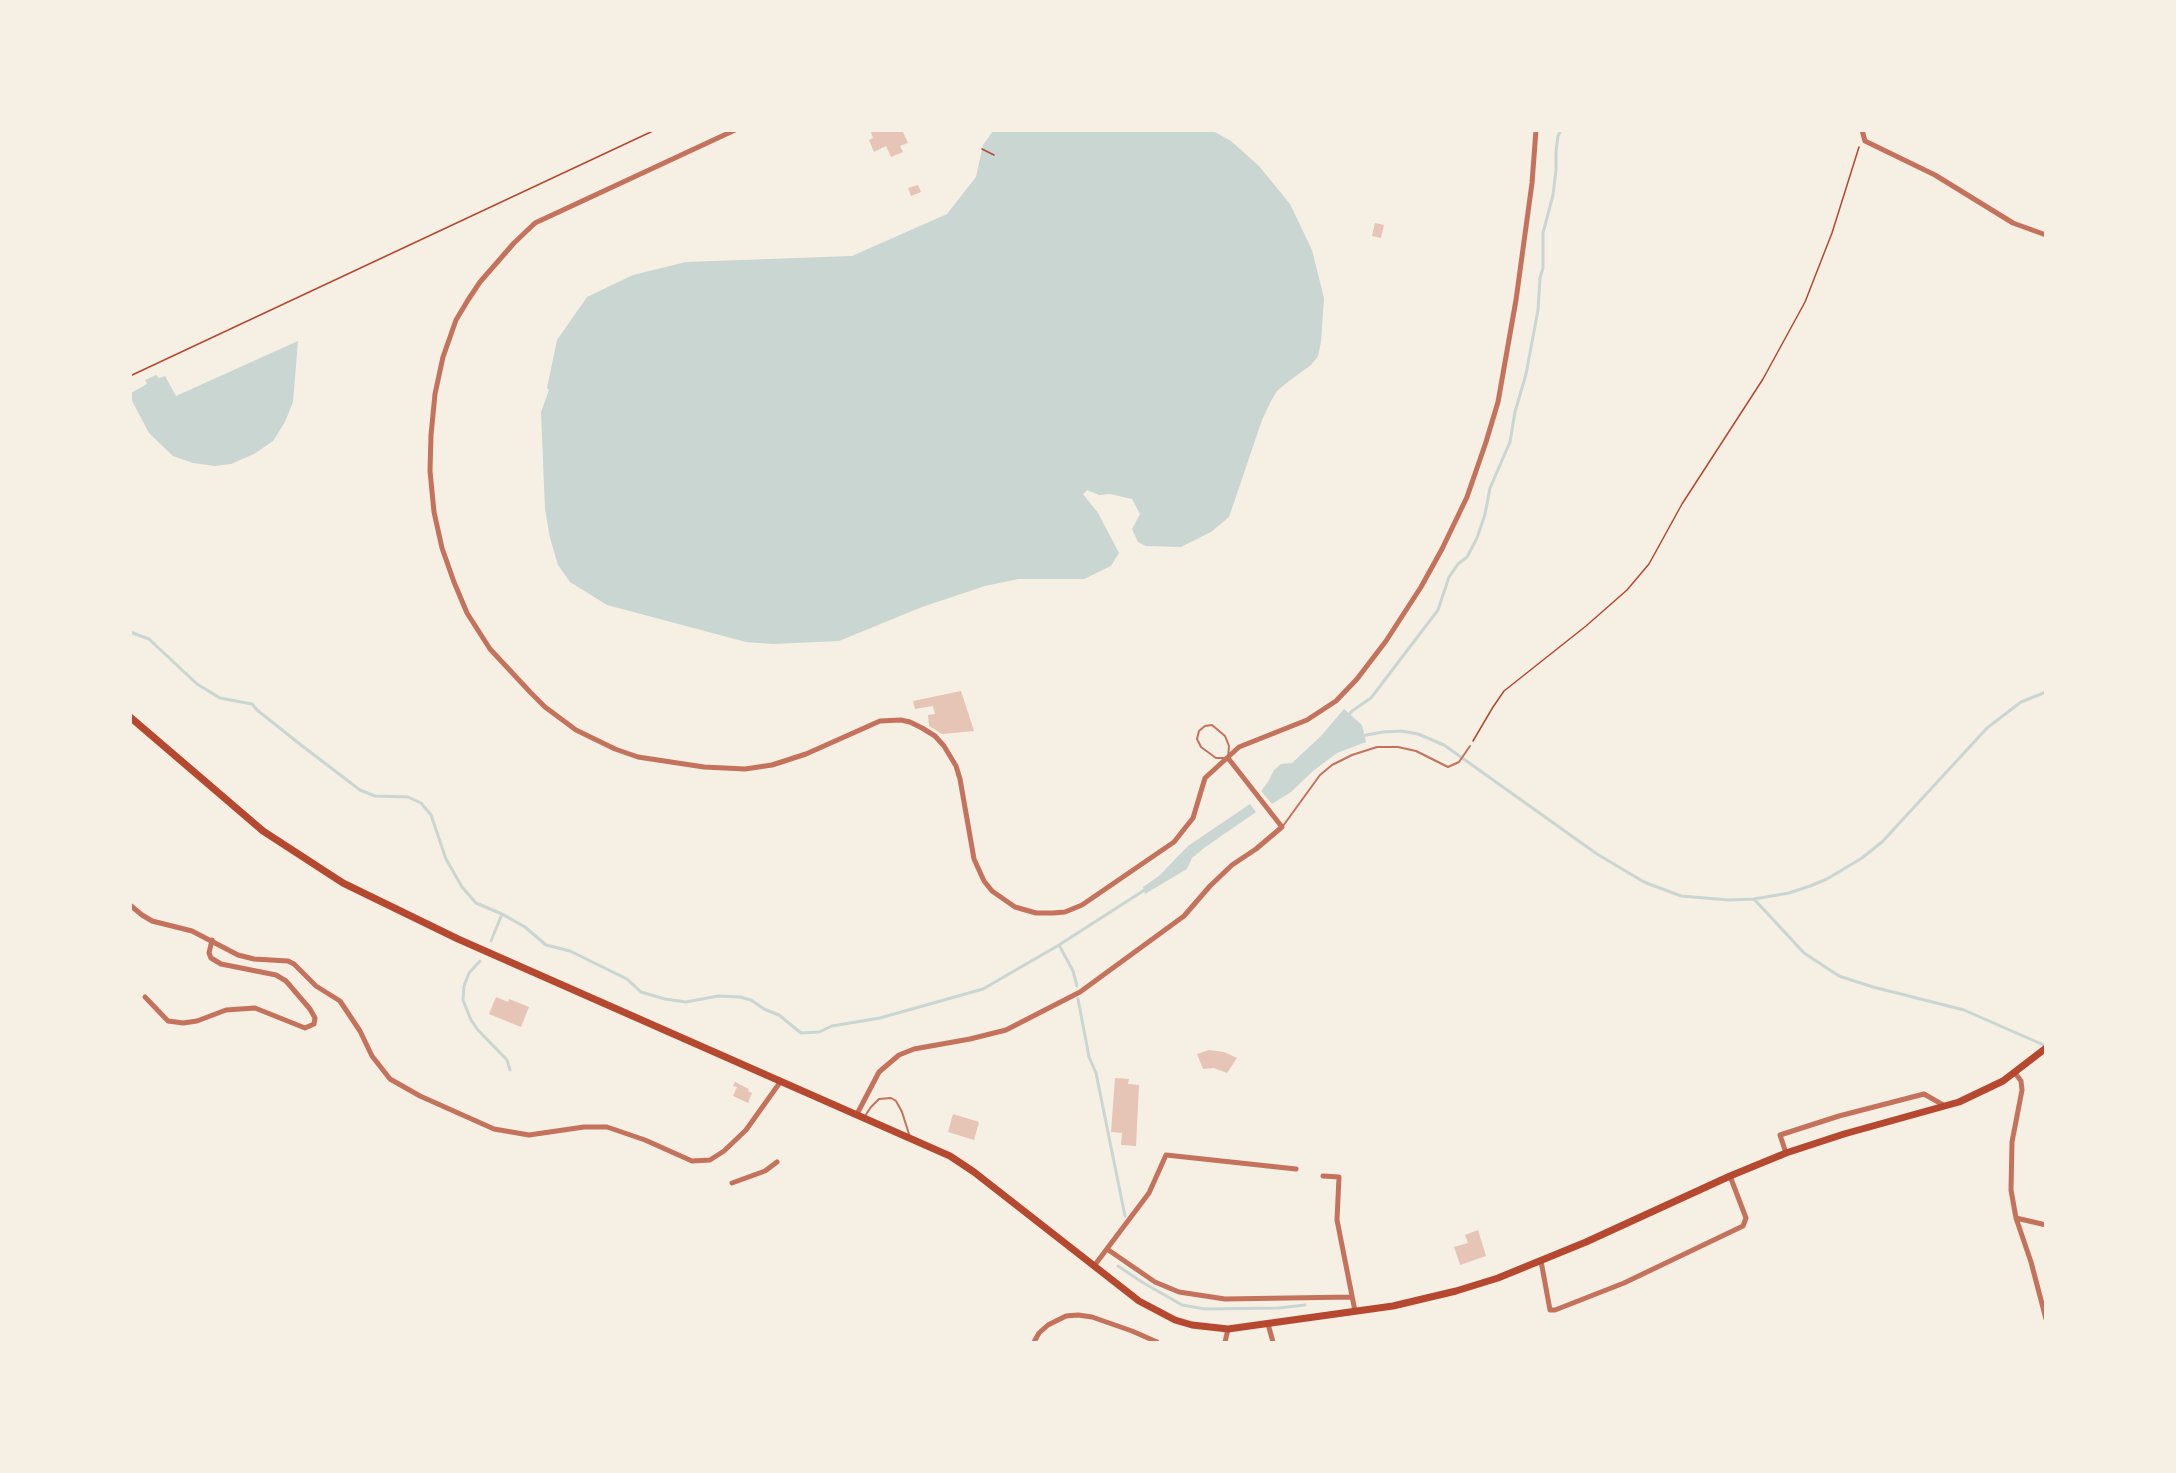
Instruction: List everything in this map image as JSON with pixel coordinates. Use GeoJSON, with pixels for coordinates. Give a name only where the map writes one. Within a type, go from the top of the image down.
{"type":"FeatureCollection","features":[{"type":"Feature","properties":{"kind":"main road"},"geometry":{"type":"LineString","coordinates":[[130,717],[256,825],[281,844],[343,883],[458,939],[909,1137],[962,1163],[1139,1301],[1166,1317],[1192,1325],[1228,1329],[1406,1304],[1446,1294],[1541,1261],[1752,1166],[1786,1153],[1976,1095],[2015,1073],[2046,1048]]}},
{"type":"Feature","properties":{"kind":"street"},"geometry":{"type":"LineString","coordinates":[[735,130],[535,223],[480,282],[456,320],[443,357],[435,394],[431,494],[437,529],[451,575],[467,613],[490,649],[531,693],[576,730],[615,749],[658,762],[730,769],[759,768],[806,754],[880,721],[910,722],[935,736],[956,766],[974,859],[984,881],[1004,902],[1036,913],[1060,913],[1082,905],[1174,842],[1193,818],[1205,778],[1210,771],[1239,747],[1307,720],[1336,701],[1357,679],[1400,621],[1442,549],[1467,497],[1498,402],[1516,300],[1532,183],[1536,130]]}},
{"type":"Feature","properties":{"kind":"street"},"geometry":{"type":"LineString","coordinates":[[1862,130],[1863,138],[1869,143],[1935,175],[2013,223],[2046,235]]}},
{"type":"Feature","properties":{"kind":"street"},"geometry":{"type":"LineString","coordinates":[[861,1116],[879,1072],[894,1058],[914,1049],[1006,1030],[1080,992],[1184,916],[1232,865],[1282,828],[1228,758]]}},
{"type":"Feature","properties":{"kind":"street"},"geometry":{"type":"LineString","coordinates":[[130,904],[152,921],[192,931],[246,958],[283,960],[294,964],[316,986],[340,1001],[360,1031],[372,1056],[390,1079],[420,1096],[494,1130],[529,1135],[584,1127],[607,1127],[645,1140],[692,1161],[711,1160],[746,1130],[781,1081]]}},
{"type":"Feature","properties":{"kind":"street"},"geometry":{"type":"LineString","coordinates":[[145,997],[168,1021],[183,1023],[197,1021],[226,1010],[255,1008],[305,1028],[314,1024],[315,1018],[310,1009],[286,981],[276,975],[221,964],[209,954],[212,940]]}},
{"type":"Feature","properties":{"kind":"street"},"geometry":{"type":"LineString","coordinates":[[2015,1073],[2022,1090],[2012,1142],[2011,1190],[2016,1218],[2031,1262],[2046,1319]]}},
{"type":"Feature","properties":{"kind":"street"},"geometry":{"type":"LineString","coordinates":[[1786,1153],[1780,1135],[1839,1116],[1924,1094],[1946,1106]]}},
{"type":"Feature","properties":{"kind":"street"},"geometry":{"type":"LineString","coordinates":[[1094,1266],[1149,1193],[1166,1155],[1296,1169]]}},
{"type":"Feature","properties":{"kind":"street"},"geometry":{"type":"LineString","coordinates":[[732,1183],[765,1171],[777,1162]]}},
{"type":"Feature","properties":{"kind":"street"},"geometry":{"type":"LineString","coordinates":[[1323,1176],[1340,1177],[1337,1220],[1355,1311]]}},
{"type":"Feature","properties":{"kind":"street"},"geometry":{"type":"LineString","coordinates":[[1541,1261],[1550,1310],[1624,1282],[1743,1226],[1746,1218],[1730,1176]]}},
{"type":"Feature","properties":{"kind":"street"},"geometry":{"type":"LineString","coordinates":[[2016,1218],[2046,1225]]}},
{"type":"Feature","properties":{"kind":"street"},"geometry":{"type":"LineString","coordinates":[[1107,1249],[1155,1281],[1179,1292],[1225,1299],[1351,1297]]}},
{"type":"Feature","properties":{"kind":"street"},"geometry":{"type":"LineString","coordinates":[[1034,1342],[1048,1325],[1066,1316],[1078,1315],[1092,1317],[1132,1330],[1157,1342]]}},
{"type":"Feature","properties":{"kind":"street"},"geometry":{"type":"LineString","coordinates":[[1268,1324],[1273,1342]]}},
{"type":"Feature","properties":{"kind":"street"},"geometry":{"type":"LineString","coordinates":[[1225,1342],[1228,1329]]}},
{"type":"Feature","properties":{"kind":"lane"},"geometry":{"type":"LineString","coordinates":[[1212,725],[1222,731],[1229,746],[1228,758],[1216,758],[1201,747],[1199,731],[1205,726],[1212,725]]}},
{"type":"Feature","properties":{"kind":"lane"},"geometry":{"type":"LineString","coordinates":[[1282,828],[1320,775],[1332,765],[1352,755],[1377,747],[1398,747],[1416,751],[1448,767],[1459,762],[1470,746]]}},
{"type":"Feature","properties":{"kind":"lane"},"geometry":{"type":"LineString","coordinates":[[861,1116],[879,1099],[891,1098],[896,1101],[902,1112],[909,1137]]}},
{"type":"Feature","properties":{"kind":"path"},"geometry":{"type":"LineString","coordinates":[[130,376],[655,130]]}},
{"type":"Feature","properties":{"kind":"path"},"geometry":{"type":"LineString","coordinates":[[1470,746],[1504,691],[1586,626],[1627,590],[1649,564],[1682,504],[1762,379],[1805,302],[1832,233],[1863,138]]}},
{"type":"Feature","properties":{"kind":"path"},"geometry":{"type":"LineString","coordinates":[[982,149],[994,155]]}},
{"type":"Feature","properties":{"kind":"shaded area"},"geometry":{"type":"Polygon","coordinates":[[[993,131],[1213,131],[1231,141],[1259,166],[1290,204],[1312,250],[1324,298],[1321,342],[1318,356],[1311,365],[1277,391],[1271,401],[1262,420],[1229,517],[1211,532],[1181,547],[1146,546],[1138,542],[1132,529],[1140,514],[1132,499],[1110,494],[1099,495],[1087,490],[1083,494],[1098,513],[1119,553],[1111,566],[1084,579],[1018,579],[985,586],[922,607],[839,641],[773,644],[746,642],[607,605],[570,582],[558,565],[545,509],[541,412],[549,390],[547,388],[557,340],[587,297],[633,275],[686,262],[852,256],[947,214],[976,177],[983,145],[993,131]]]}},
{"type":"Feature","properties":{"kind":"shaded area"},"geometry":{"type":"Polygon","coordinates":[[[298,341],[293,402],[285,422],[273,441],[254,454],[231,464],[215,466],[193,463],[173,456],[149,433],[131,399],[131,393],[147,384],[145,380],[156,375],[159,378],[165,376],[176,396],[298,341]]]}},
{"type":"Feature","properties":{"kind":"shaded area"},"geometry":{"type":"Polygon","coordinates":[[[1344,709],[1362,725],[1366,742],[1337,753],[1291,792],[1272,804],[1261,791],[1274,770],[1281,764],[1292,763],[1321,736],[1344,709]]]}},
{"type":"Feature","properties":{"kind":"shaded area"},"geometry":{"type":"Polygon","coordinates":[[[1250,804],[1256,812],[1204,848],[1192,858],[1187,869],[1145,894],[1143,887],[1159,876],[1188,846],[1250,804]]]}},
{"type":"Feature","properties":{"kind":"building"},"geometry":{"type":"Polygon","coordinates":[[[870,130],[902,130],[908,143],[900,146],[903,152],[891,157],[886,146],[874,152],[869,140],[873,138],[870,130]]]}},
{"type":"Feature","properties":{"kind":"building"},"geometry":{"type":"Polygon","coordinates":[[[918,185],[921,192],[911,196],[908,188],[918,185]]]}},
{"type":"Feature","properties":{"kind":"building"},"geometry":{"type":"Polygon","coordinates":[[[1375,223],[1384,225],[1381,238],[1372,236],[1375,223]]]}},
{"type":"Feature","properties":{"kind":"building"},"geometry":{"type":"Polygon","coordinates":[[[961,691],[974,731],[942,734],[929,726],[928,715],[935,714],[933,706],[915,709],[913,701],[961,691]]]}},
{"type":"Feature","properties":{"kind":"building"},"geometry":{"type":"Polygon","coordinates":[[[496,997],[508,1002],[509,999],[529,1007],[521,1027],[489,1014],[496,997]]]}},
{"type":"Feature","properties":{"kind":"building"},"geometry":{"type":"Polygon","coordinates":[[[1209,1050],[1224,1052],[1237,1058],[1227,1073],[1214,1068],[1203,1069],[1197,1054],[1209,1050]]]}},
{"type":"Feature","properties":{"kind":"building"},"geometry":{"type":"Polygon","coordinates":[[[1115,1078],[1129,1079],[1128,1084],[1139,1085],[1136,1146],[1121,1145],[1122,1133],[1111,1132],[1115,1078]]]}},
{"type":"Feature","properties":{"kind":"building"},"geometry":{"type":"Polygon","coordinates":[[[735,1082],[752,1093],[748,1103],[733,1096],[737,1087],[733,1086],[735,1082]]]}},
{"type":"Feature","properties":{"kind":"building"},"geometry":{"type":"Polygon","coordinates":[[[953,1114],[979,1122],[974,1140],[948,1132],[953,1114]]]}},
{"type":"Feature","properties":{"kind":"building"},"geometry":{"type":"Polygon","coordinates":[[[1478,1230],[1486,1256],[1460,1265],[1454,1247],[1468,1243],[1465,1235],[1478,1230]]]}},
{"type":"Feature","properties":{"kind":"waterway"},"geometry":{"type":"LineString","coordinates":[[1348,716],[1371,698],[1438,610],[1449,577],[1458,564],[1467,557],[1477,538],[1490,488],[1510,442],[1515,412],[1526,374],[1538,310],[1543,268],[1543,233],[1553,195],[1556,151],[1561,130]]}},
{"type":"Feature","properties":{"kind":"waterway"},"geometry":{"type":"LineString","coordinates":[[130,632],[149,639],[197,684],[220,698],[252,704],[360,790],[375,796],[408,797],[421,803],[431,815],[446,859],[462,887],[476,903],[525,927],[546,945],[570,951],[627,979],[641,992],[665,999],[686,1002],[718,996],[740,997],[751,1000],[779,1015],[801,1033],[819,1032],[832,1026],[880,1018],[983,989],[1059,945],[1146,889]]}},
{"type":"Feature","properties":{"kind":"waterway"},"geometry":{"type":"LineString","coordinates":[[1361,736],[1401,731],[1418,734],[1444,745],[1597,854],[1644,882],[1681,896],[1729,900],[1754,899],[1789,893],[1810,886],[1827,879],[1862,858],[1882,842],[1987,728],[2021,702],[2046,692]]}},
{"type":"Feature","properties":{"kind":"waterway"},"geometry":{"type":"LineString","coordinates":[[1754,899],[1804,953],[1839,976],[1964,1010],[2046,1046]]}},
{"type":"Feature","properties":{"kind":"waterway"},"geometry":{"type":"LineString","coordinates":[[491,941],[502,914]]}},
{"type":"Feature","properties":{"kind":"waterway"},"geometry":{"type":"LineString","coordinates":[[1059,945],[1073,971],[1077,986]]}},
{"type":"Feature","properties":{"kind":"waterway"},"geometry":{"type":"LineString","coordinates":[[480,961],[469,973],[464,986],[463,1000],[471,1020],[507,1060],[510,1070]]}},
{"type":"Feature","properties":{"kind":"waterway"},"geometry":{"type":"LineString","coordinates":[[1078,999],[1089,1057],[1096,1073],[1125,1216]]}},
{"type":"Feature","properties":{"kind":"waterway"},"geometry":{"type":"LineString","coordinates":[[1118,1266],[1182,1305],[1205,1309],[1279,1308],[1305,1305]]}}]}
